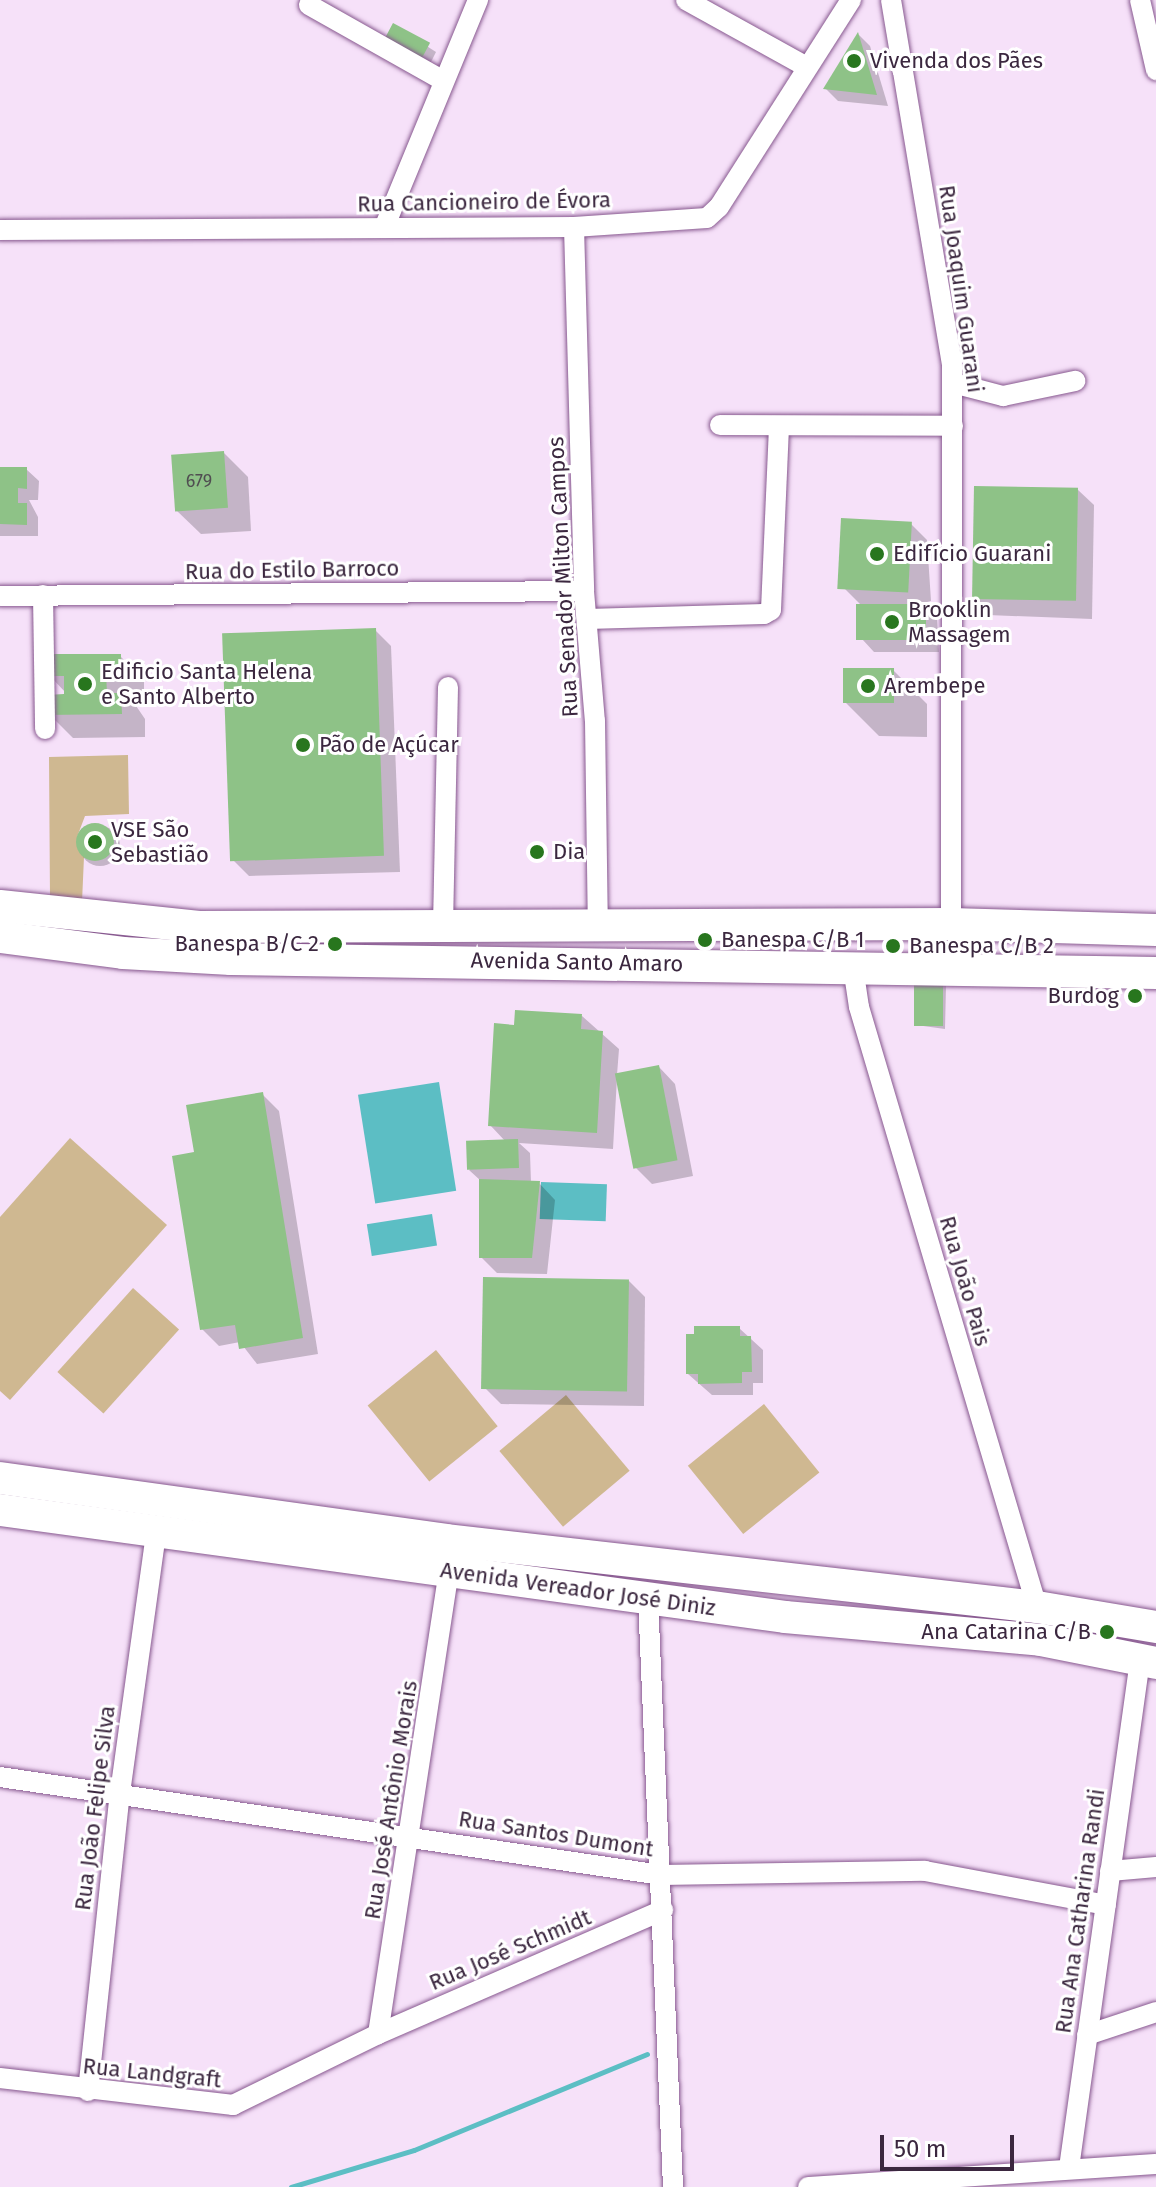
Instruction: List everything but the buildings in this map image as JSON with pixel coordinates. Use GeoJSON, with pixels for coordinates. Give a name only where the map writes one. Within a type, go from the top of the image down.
{"type":"FeatureCollection","features":[{"type":"Feature","properties":{"kind":"main road","name":"Avenida Santo Amaro"},"geometry":{"type":"LineString","coordinates":[[0,906],[199,927],[951,924],[1156,930]]}},
{"type":"Feature","properties":{"kind":"main road","name":"Avenida Santo Amaro"},"geometry":{"type":"LineString","coordinates":[[0,937],[123,953],[231,959],[1156,973]]}},
{"type":"Feature","properties":{"kind":"main road","name":"Avenida Vereador José Diniz"},"geometry":{"type":"LineString","coordinates":[[0,1478],[461,1542],[1037,1607],[1152,1626]]}},
{"type":"Feature","properties":{"kind":"main road","name":"Avenida Vereador José Diniz"},"geometry":{"type":"LineString","coordinates":[[0,1510],[648,1598],[1041,1640],[1148,1662]]}},
{"type":"Feature","properties":{"kind":"street"},"geometry":{"type":"LineString","coordinates":[[384,228],[442,80],[478,0]]}},
{"type":"Feature","properties":{"kind":"street"},"geometry":{"type":"LineString","coordinates":[[686,0],[807,67]]}},
{"type":"Feature","properties":{"kind":"street","name":"Rua Cancioneiro de Évora"},"geometry":{"type":"LineString","coordinates":[[0,230],[574,227],[707,218],[851,0]]}},
{"type":"Feature","properties":{"kind":"street","name":"Rua Joaquim Guarani"},"geometry":{"type":"LineString","coordinates":[[891,0],[953,383],[951,924]]}},
{"type":"Feature","properties":{"kind":"street"},"geometry":{"type":"LineString","coordinates":[[1140,0],[1156,70]]}},
{"type":"Feature","properties":{"kind":"street"},"geometry":{"type":"LineString","coordinates":[[309,5],[442,80]]}},
{"type":"Feature","properties":{"kind":"street","name":"Rua Senador Milton Campos"},"geometry":{"type":"LineString","coordinates":[[574,227],[584,591],[595,721],[598,924]]}},
{"type":"Feature","properties":{"kind":"street"},"geometry":{"type":"LineString","coordinates":[[953,383],[1003,396],[1075,381]]}},
{"type":"Feature","properties":{"kind":"street"},"geometry":{"type":"LineString","coordinates":[[720,425],[953,426]]}},
{"type":"Feature","properties":{"kind":"street"},"geometry":{"type":"LineString","coordinates":[[587,619],[764,614],[771,610],[779,426]]}},
{"type":"Feature","properties":{"kind":"street","name":"Rua do Estilo Barroco"},"geometry":{"type":"LineString","coordinates":[[0,596],[584,591]]}},
{"type":"Feature","properties":{"kind":"street"},"geometry":{"type":"LineString","coordinates":[[43,595],[45,729]]}},
{"type":"Feature","properties":{"kind":"street"},"geometry":{"type":"LineString","coordinates":[[443,926],[448,687]]}},
{"type":"Feature","properties":{"kind":"street","name":"Rua João Pais"},"geometry":{"type":"LineString","coordinates":[[853,967],[859,1007],[1037,1607]]}},
{"type":"Feature","properties":{"kind":"street","name":"Rua João Felipe Silva"},"geometry":{"type":"LineString","coordinates":[[88,2091],[120,1793],[156,1532]]}},
{"type":"Feature","properties":{"kind":"street","name":"Rua José Antônio Morais"},"geometry":{"type":"LineString","coordinates":[[378,2034],[412,1835],[449,1572]]}},
{"type":"Feature","properties":{"kind":"street"},"geometry":{"type":"LineString","coordinates":[[648,1598],[673,2187]]}},
{"type":"Feature","properties":{"kind":"street","name":"Rua Ana Catharina Randi"},"geometry":{"type":"LineString","coordinates":[[1069,2168],[1110,1871],[1148,1662]]}},
{"type":"Feature","properties":{"kind":"street","name":"Rua Santos Dumont"},"geometry":{"type":"LineString","coordinates":[[0,1777],[412,1835],[661,1875],[925,1871],[1106,1905]]}},
{"type":"Feature","properties":{"kind":"street"},"geometry":{"type":"LineString","coordinates":[[1110,1871],[1156,1867]]}},
{"type":"Feature","properties":{"kind":"street","name":"Rua José Schmidt"},"geometry":{"type":"LineString","coordinates":[[378,2034],[663,1910]]}},
{"type":"Feature","properties":{"kind":"street"},"geometry":{"type":"LineString","coordinates":[[1087,2035],[1156,2012]]}},
{"type":"Feature","properties":{"kind":"street","name":"Rua Landgraft"},"geometry":{"type":"LineString","coordinates":[[0,2078],[88,2091],[233,2105],[378,2034]]}},
{"type":"Feature","properties":{"kind":"street"},"geometry":{"type":"LineString","coordinates":[[808,2187],[1020,2179],[1069,2168],[1156,2164]]}},
{"type":"Feature","properties":{"kind":"shaded area"},"geometry":{"type":"Polygon","coordinates":[[[128,755],[129,814],[85,816],[77,837],[84,857],[82,902],[50,900],[49,757],[128,755]]]}},
{"type":"Feature","properties":{"kind":"shaded area"},"geometry":{"type":"Polygon","coordinates":[[[439,1082],[456,1191],[375,1203],[358,1095],[439,1082]]]}},
{"type":"Feature","properties":{"kind":"shaded area"},"geometry":{"type":"Polygon","coordinates":[[[70,1138],[167,1225],[10,1400],[0,1391],[0,1217],[70,1138]]]}},
{"type":"Feature","properties":{"kind":"shaded area"},"geometry":{"type":"Polygon","coordinates":[[[541,1182],[607,1184],[606,1221],[540,1219],[541,1182]]]}},
{"type":"Feature","properties":{"kind":"shaded area"},"geometry":{"type":"Polygon","coordinates":[[[432,1214],[437,1246],[372,1256],[367,1224],[432,1214]]]}},
{"type":"Feature","properties":{"kind":"shaded area"},"geometry":{"type":"Polygon","coordinates":[[[133,1288],[179,1329],[103,1413],[57,1372],[133,1288]]]}},
{"type":"Feature","properties":{"kind":"shaded area"},"geometry":{"type":"Polygon","coordinates":[[[436,1350],[498,1426],[429,1482],[368,1405],[436,1350]]]}},
{"type":"Feature","properties":{"kind":"shaded area"},"geometry":{"type":"Polygon","coordinates":[[[566,1395],[630,1471],[563,1527],[499,1451],[566,1395]]]}},
{"type":"Feature","properties":{"kind":"shaded area"},"geometry":{"type":"Polygon","coordinates":[[[764,1404],[819,1472],[743,1534],[688,1466],[764,1404]]]}},
{"type":"Feature","properties":{"kind":"waterway"},"geometry":{"type":"LineString","coordinates":[[291,2187],[414,2150],[647,2054]]}},
{"type":"Feature","properties":{"kind":"place","name":"Vivenda dos Pães"},"geometry":{"type":"Point","coordinates":[854,61]}},
{"type":"Feature","properties":{"kind":"place","name":"Edifício Guarani"},"geometry":{"type":"Point","coordinates":[877,554]}},
{"type":"Feature","properties":{"kind":"place","name":"Brooklin Massagem"},"geometry":{"type":"Point","coordinates":[892,622]}},
{"type":"Feature","properties":{"kind":"place","name":"Edificio Santa Helena e Santo Alberto"},"geometry":{"type":"Point","coordinates":[85,684]}},
{"type":"Feature","properties":{"kind":"place","name":"Arembepe"},"geometry":{"type":"Point","coordinates":[868,686]}},
{"type":"Feature","properties":{"kind":"place","name":"Pão de Açúcar"},"geometry":{"type":"Point","coordinates":[303,745]}},
{"type":"Feature","properties":{"kind":"place","name":"VSE São Sebastião"},"geometry":{"type":"Point","coordinates":[95,842]}},
{"type":"Feature","properties":{"kind":"place","name":"Dia"},"geometry":{"type":"Point","coordinates":[537,852]}},
{"type":"Feature","properties":{"kind":"place","name":"Banespa C/B 1"},"geometry":{"type":"Point","coordinates":[705,940]}},
{"type":"Feature","properties":{"kind":"place","name":"Banespa B/C 2"},"geometry":{"type":"Point","coordinates":[335,944]}},
{"type":"Feature","properties":{"kind":"place","name":"Banespa C/B 2"},"geometry":{"type":"Point","coordinates":[893,946]}},
{"type":"Feature","properties":{"kind":"place","name":"Burdog"},"geometry":{"type":"Point","coordinates":[1135,996]}},
{"type":"Feature","properties":{"kind":"place","name":"Ana Catarina C/B"},"geometry":{"type":"Point","coordinates":[1107,1632]}}]}
